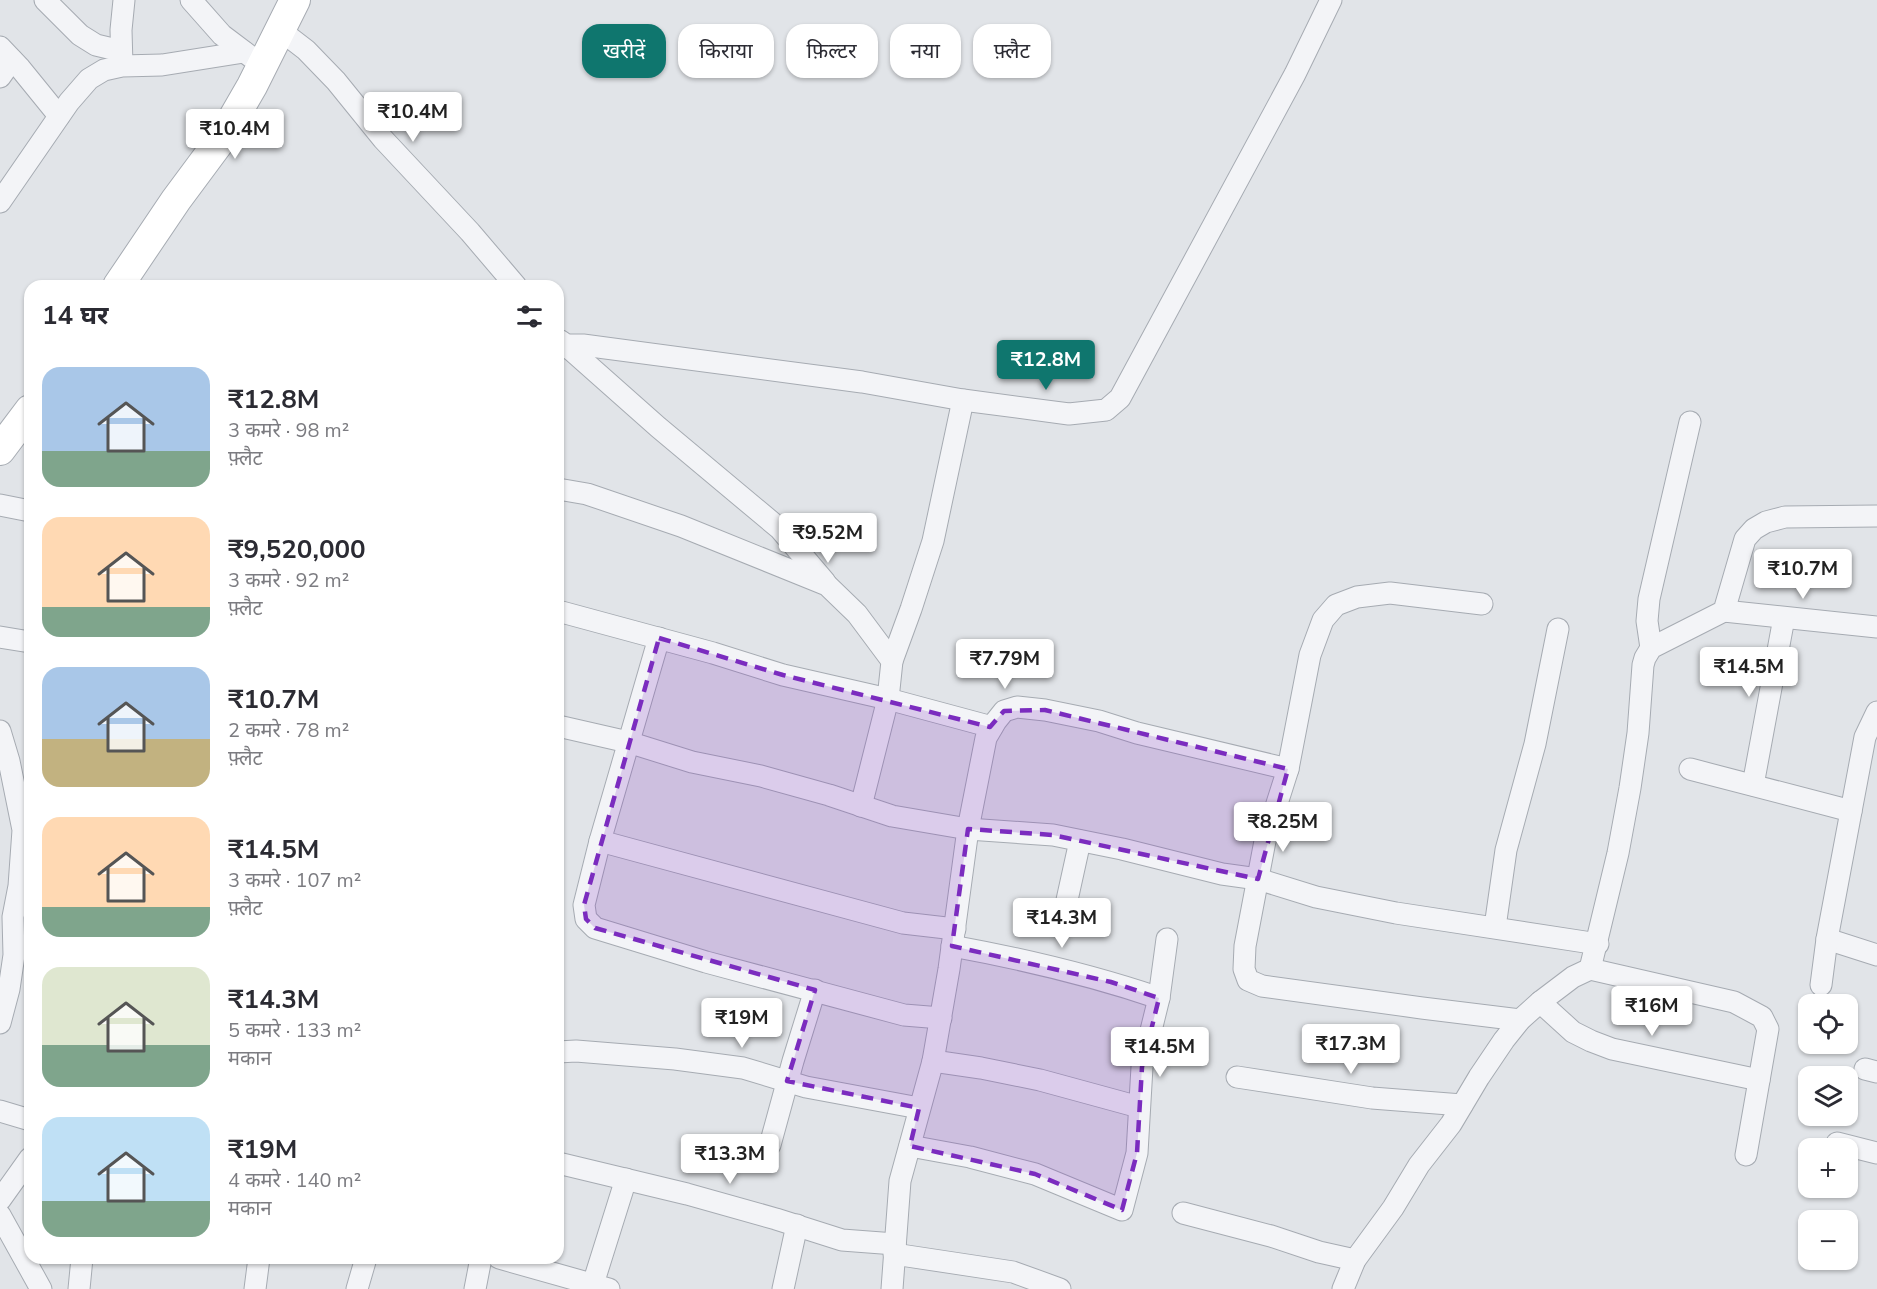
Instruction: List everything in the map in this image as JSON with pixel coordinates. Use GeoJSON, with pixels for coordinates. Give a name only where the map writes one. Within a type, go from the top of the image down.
{"type":"FeatureCollection","features":[{"type":"Feature","properties":{"kind":"street"},"geometry":{"type":"LineString","coordinates":[[45,0],[80,35],[122,58],[162,65],[253,59]]}},
{"type":"Feature","properties":{"kind":"street"},"geometry":{"type":"LineString","coordinates":[[122,58],[121,30],[124,0]]}},
{"type":"Feature","properties":{"kind":"street"},"geometry":{"type":"LineString","coordinates":[[191,0],[222,35],[253,59]]}},
{"type":"Feature","properties":{"kind":"street"},"geometry":{"type":"LineString","coordinates":[[121,280],[222,138],[253,59],[280,30],[295,0]]}},
{"type":"Feature","properties":{"kind":"street"},"geometry":{"type":"LineString","coordinates":[[564,344],[861,382],[963,400],[1069,414],[1106,410],[1120,398],[1295,74],[1331,0]]}},
{"type":"Feature","properties":{"kind":"street"},"geometry":{"type":"LineString","coordinates":[[280,30],[306,50],[336,81],[383,139],[470,232],[511,280]]}},
{"type":"Feature","properties":{"kind":"street"},"geometry":{"type":"LineString","coordinates":[[0,202],[69,102],[89,79],[122,58]]}},
{"type":"Feature","properties":{"kind":"street"},"geometry":{"type":"LineString","coordinates":[[4,61],[59,116]]}},
{"type":"Feature","properties":{"kind":"street"},"geometry":{"type":"LineString","coordinates":[[564,347],[780,529],[827,585],[857,614],[892,661]]}},
{"type":"Feature","properties":{"kind":"street"},"geometry":{"type":"LineString","coordinates":[[861,806],[888,699],[892,661],[933,541],[963,400]]}},
{"type":"Feature","properties":{"kind":"street"},"geometry":{"type":"LineString","coordinates":[[0,450],[24,418]]}},
{"type":"Feature","properties":{"kind":"street"},"geometry":{"type":"LineString","coordinates":[[1590,969],[1598,944],[1630,788],[1638,733],[1643,665],[1651,648],[1647,621],[1649,599],[1690,422]]}},
{"type":"Feature","properties":{"kind":"street"},"geometry":{"type":"LineString","coordinates":[[564,490],[587,494],[681,526],[827,585]]}},
{"type":"Feature","properties":{"kind":"street"},"geometry":{"type":"LineString","coordinates":[[0,505],[24,510]]}},
{"type":"Feature","properties":{"kind":"street"},"geometry":{"type":"LineString","coordinates":[[1724,611],[1745,539],[1754,529],[1766,522],[1785,517],[1877,516]]}},
{"type":"Feature","properties":{"kind":"street"},"geometry":{"type":"LineString","coordinates":[[1482,604],[1390,593],[1357,597],[1336,605],[1323,620],[1310,655],[1288,769],[1265,841],[1245,946],[1244,969],[1248,980],[1262,986],[1520,1020]]}},
{"type":"Feature","properties":{"kind":"street"},"geometry":{"type":"LineString","coordinates":[[1651,648],[1724,611],[1877,627]]}},
{"type":"Feature","properties":{"kind":"street"},"geometry":{"type":"LineString","coordinates":[[564,613],[713,653],[783,675],[888,699],[992,728]]}},
{"type":"Feature","properties":{"kind":"street"},"geometry":{"type":"LineString","coordinates":[[1752,785],[1784,618]]}},
{"type":"Feature","properties":{"kind":"street"},"geometry":{"type":"LineString","coordinates":[[1495,927],[1506,850],[1535,744],[1558,629]]}},
{"type":"Feature","properties":{"kind":"street"},"geometry":{"type":"LineString","coordinates":[[0,637],[24,641]]}},
{"type":"Feature","properties":{"kind":"street"},"geometry":{"type":"LineString","coordinates":[[659,638],[600,841],[584,904],[586,919],[595,928],[706,962],[904,1015],[941,1018]]}},
{"type":"Feature","properties":{"kind":"street"},"geometry":{"type":"LineString","coordinates":[[892,1289],[900,1181],[933,1062],[954,938],[968,830],[986,738],[1004,711],[1017,707],[1099,721],[1137,733],[1288,769]]}},
{"type":"Feature","properties":{"kind":"street"},"geometry":{"type":"LineString","coordinates":[[1821,985],[1827,939],[1865,737],[1877,712]]}},
{"type":"Feature","properties":{"kind":"street"},"geometry":{"type":"LineString","coordinates":[[564,727],[628,742],[692,762],[761,776],[892,816],[968,830],[1053,835],[1222,874],[1258,879],[1316,897],[1396,913],[1598,944]]}},
{"type":"Feature","properties":{"kind":"street"},"geometry":{"type":"LineString","coordinates":[[0,731],[24,818]]}},
{"type":"Feature","properties":{"kind":"street"},"geometry":{"type":"LineString","coordinates":[[1690,769],[1851,811]]}},
{"type":"Feature","properties":{"kind":"street"},"geometry":{"type":"LineString","coordinates":[[600,841],[903,923],[1002,955],[1111,982],[1159,998]]}},
{"type":"Feature","properties":{"kind":"street"},"geometry":{"type":"LineString","coordinates":[[1067,900],[1080,841]]}},
{"type":"Feature","properties":{"kind":"street"},"geometry":{"type":"LineString","coordinates":[[0,1023],[9,989],[14,955],[13,917],[24,843]]}},
{"type":"Feature","properties":{"kind":"street"},"geometry":{"type":"LineString","coordinates":[[910,1146],[970,1157],[1035,1174],[1122,1210],[1137,1153],[1142,1067],[1159,998],[1167,939]]}},
{"type":"Feature","properties":{"kind":"street"},"geometry":{"type":"LineString","coordinates":[[1827,939],[1877,956]]}},
{"type":"Feature","properties":{"kind":"street"},"geometry":{"type":"LineString","coordinates":[[1343,1289],[1355,1260],[1393,1208],[1419,1165],[1451,1124],[1491,1058],[1520,1020],[1573,977],[1590,969],[1734,1002],[1762,1017],[1768,1029],[1746,1155]]}},
{"type":"Feature","properties":{"kind":"street"},"geometry":{"type":"LineString","coordinates":[[770,1145],[815,990]]}},
{"type":"Feature","properties":{"kind":"street"},"geometry":{"type":"LineString","coordinates":[[1540,1002],[1573,1032],[1612,1049],[1759,1080]]}},
{"type":"Feature","properties":{"kind":"street"},"geometry":{"type":"LineString","coordinates":[[564,1052],[675,1059],[743,1068],[806,1087],[919,1108]]}},
{"type":"Feature","properties":{"kind":"street"},"geometry":{"type":"LineString","coordinates":[[933,1062],[981,1068],[1040,1080],[1139,1107]]}},
{"type":"Feature","properties":{"kind":"street"},"geometry":{"type":"LineString","coordinates":[[1237,1077],[1372,1098],[1462,1105]]}},
{"type":"Feature","properties":{"kind":"street"},"geometry":{"type":"LineString","coordinates":[[0,1111],[24,1118]]}},
{"type":"Feature","properties":{"kind":"street"},"geometry":{"type":"LineString","coordinates":[[1858,1148],[1877,1153]]}},
{"type":"Feature","properties":{"kind":"street"},"geometry":{"type":"LineString","coordinates":[[564,1164],[687,1194],[842,1240],[1012,1272],[1034,1285],[1060,1289]]}},
{"type":"Feature","properties":{"kind":"street"},"geometry":{"type":"LineString","coordinates":[[0,1200],[24,1166]]}},
{"type":"Feature","properties":{"kind":"street"},"geometry":{"type":"LineString","coordinates":[[519,1264],[593,1286],[626,1179]]}},
{"type":"Feature","properties":{"kind":"street"},"geometry":{"type":"LineString","coordinates":[[1183,1213],[1355,1260]]}},
{"type":"Feature","properties":{"kind":"street"},"geometry":{"type":"LineString","coordinates":[[0,1215],[24,1258]]}},
{"type":"Feature","properties":{"kind":"street"},"geometry":{"type":"LineString","coordinates":[[783,1289],[797,1225]]}},
{"type":"Feature","properties":{"kind":"street"},"geometry":{"type":"LineString","coordinates":[[27,1264],[41,1289]]}},
{"type":"Feature","properties":{"kind":"street"},"geometry":{"type":"LineString","coordinates":[[79,1289],[81,1264]]}},
{"type":"Feature","properties":{"kind":"street"},"geometry":{"type":"LineString","coordinates":[[254,1264],[255,1289]]}},
{"type":"Feature","properties":{"kind":"street"},"geometry":{"type":"LineString","coordinates":[[357,1289],[364,1264]]}},
{"type":"Feature","properties":{"kind":"street"},"geometry":{"type":"LineString","coordinates":[[475,1289],[480,1264]]}},
{"type":"Feature","properties":{"kind":"highlighted area"},"geometry":{"type":"Polygon","coordinates":[[[659,638],[783,675],[990,727],[1004,711],[1045,710],[1288,769],[1258,879],[1053,835],[968,829],[952,946],[1111,982],[1159,998],[1142,1067],[1137,1153],[1122,1210],[1035,1174],[910,1146],[919,1108],[787,1081],[815,990],[595,928],[586,919],[584,905],[659,638]]]}}]}
